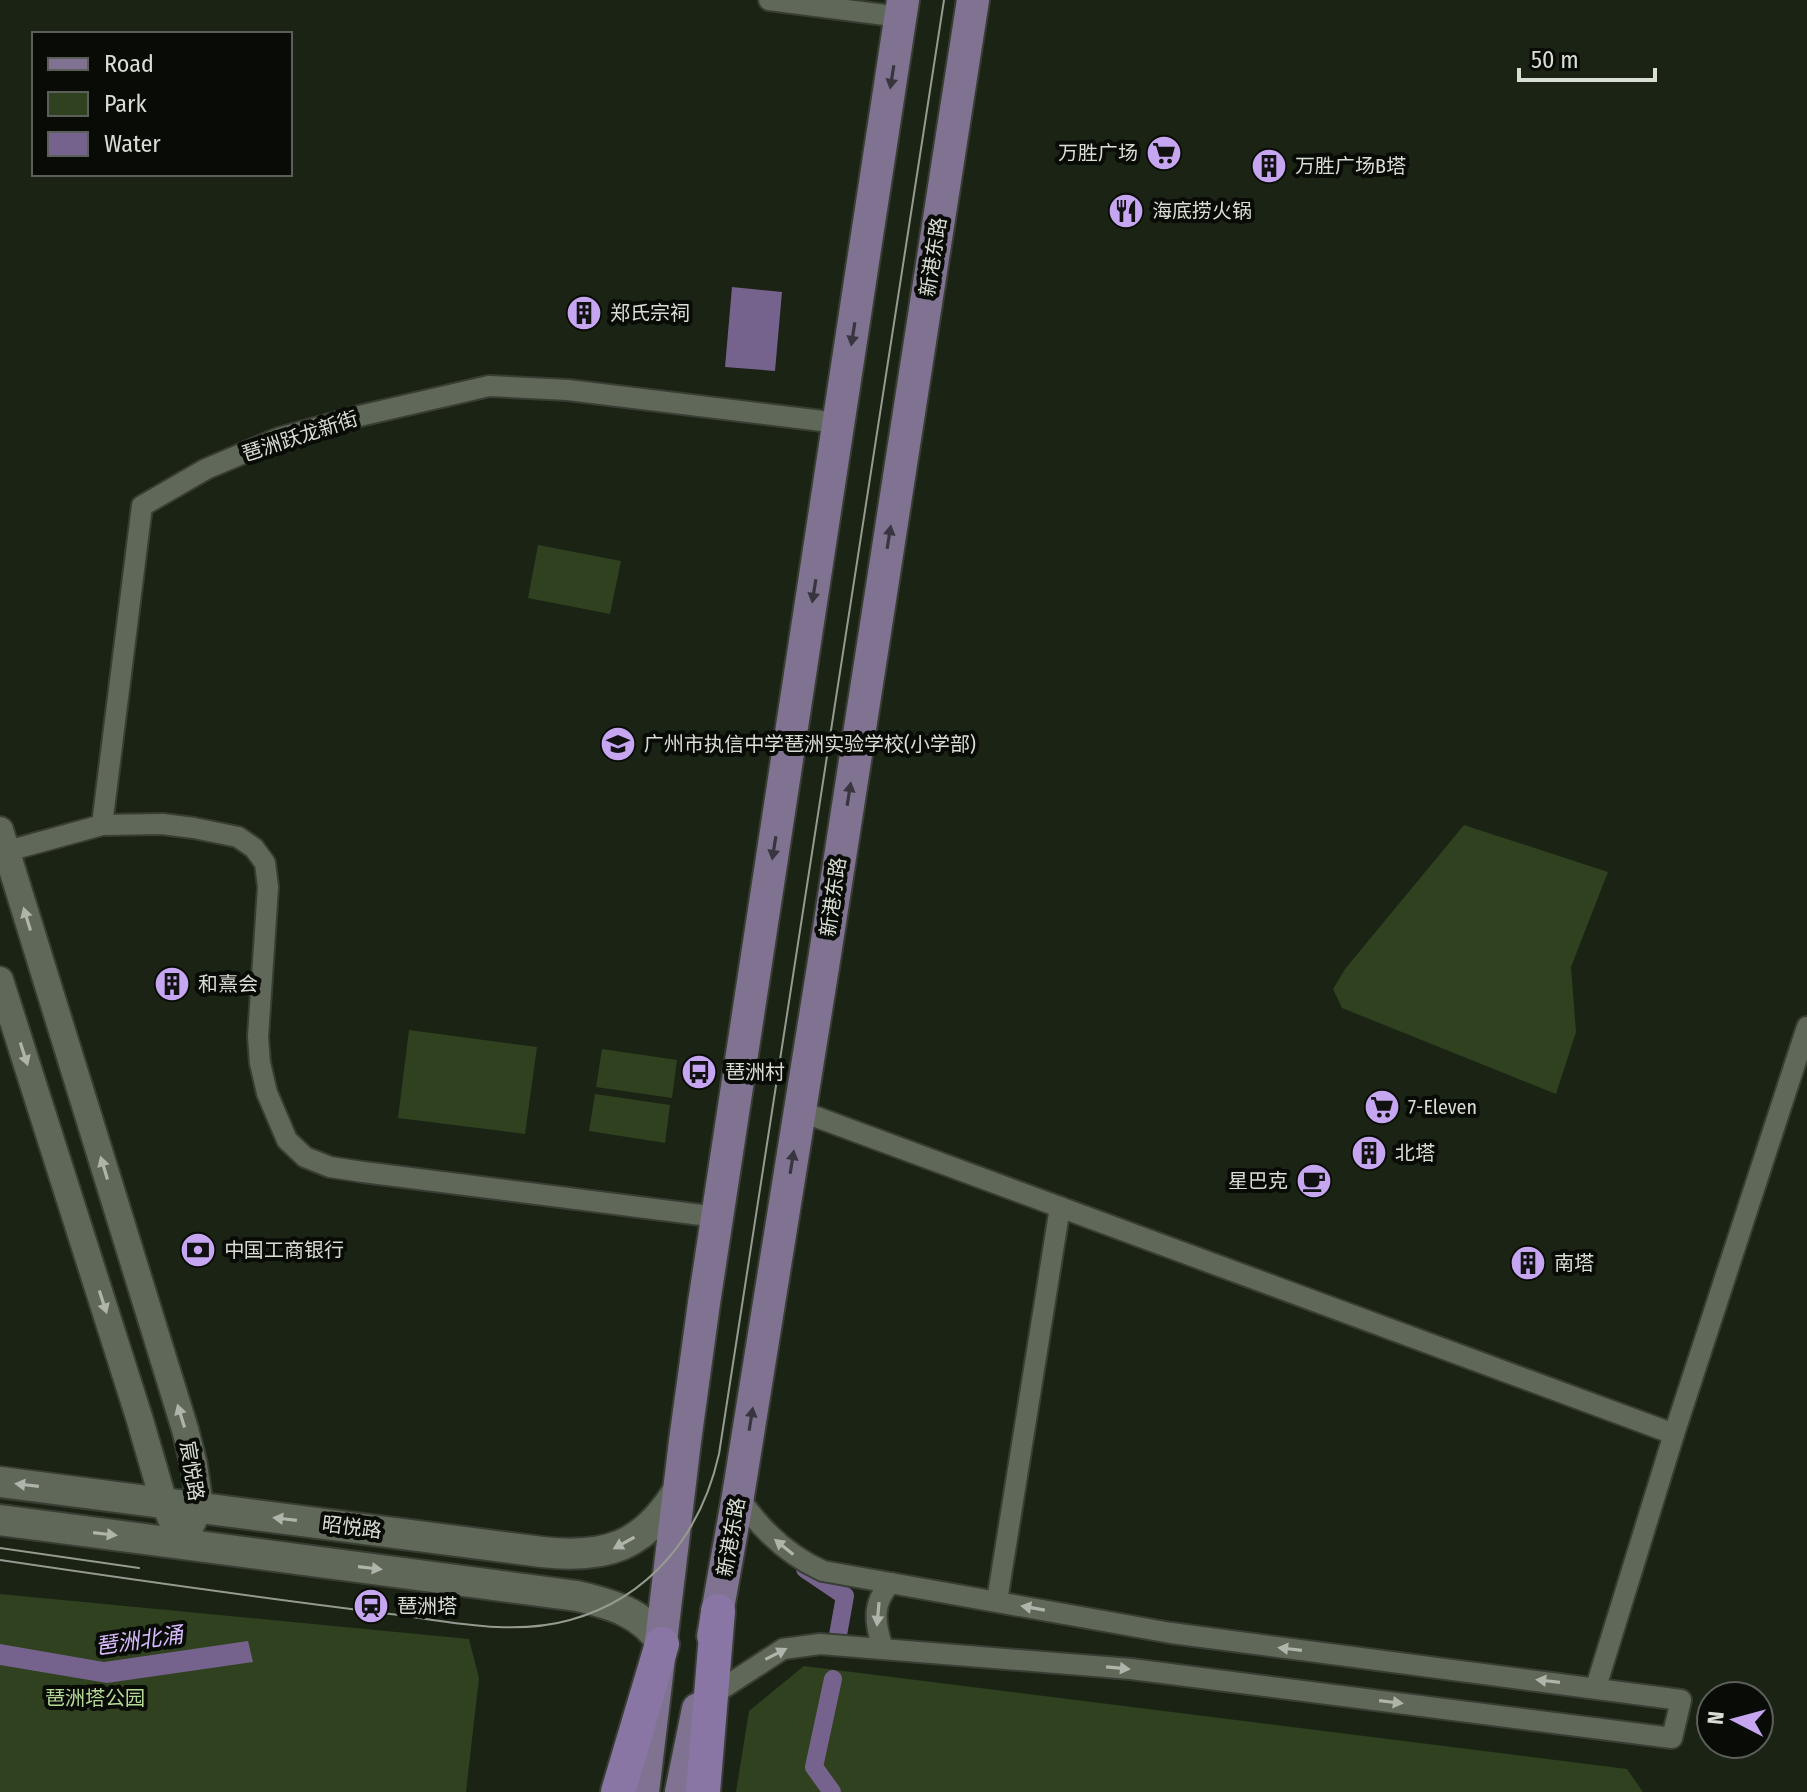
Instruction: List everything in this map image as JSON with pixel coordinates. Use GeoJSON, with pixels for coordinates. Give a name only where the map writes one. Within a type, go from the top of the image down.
{"type":"FeatureCollection","features":[{"type":"Feature","properties":{"kind":"highway"},"geometry":{"type":"LineString","coordinates":[[703,1792],[718,1611]]}},
{"type":"Feature","properties":{"kind":"highway"},"geometry":{"type":"LineString","coordinates":[[618,1792],[662,1644]]}},
{"type":"Feature","properties":{"kind":"highway"},"geometry":{"type":"LineString","coordinates":[[709,1698],[712,1792]]}},
{"type":"Feature","properties":{"kind":"main road","name":"新港东路"},"geometry":{"type":"LineString","coordinates":[[718,1611],[800,1111],[973,0]]}},
{"type":"Feature","properties":{"kind":"main road"},"geometry":{"type":"LineString","coordinates":[[643,1792],[679,1489],[717,1217],[902,9]]}},
{"type":"Feature","properties":{"kind":"main road","name":"昭悦路"},"geometry":{"type":"LineString","coordinates":[[0,1482],[584,1555],[611,1550],[628,1542],[667,1509],[679,1489]]}},
{"type":"Feature","properties":{"kind":"main road","name":"昭悦路"},"geometry":{"type":"LineString","coordinates":[[0,1520],[577,1596],[637,1617],[655,1632],[662,1644]]}},
{"type":"Feature","properties":{"kind":"main road"},"geometry":{"type":"LineString","coordinates":[[681,1792],[709,1698]]}},
{"type":"Feature","properties":{"kind":"street"},"geometry":{"type":"LineString","coordinates":[[769,0],[902,9]]}},
{"type":"Feature","properties":{"kind":"street","name":"琶洲跃龙新街"},"geometry":{"type":"LineString","coordinates":[[102,825],[142,506],[206,469],[279,438],[489,386],[568,390],[839,423]]}},
{"type":"Feature","properties":{"kind":"street"},"geometry":{"type":"LineString","coordinates":[[2,845],[102,825],[162,824],[238,837],[254,848],[265,863],[268,887],[259,1008],[260,1063],[267,1093],[282,1130],[287,1140],[305,1157],[330,1167],[363,1172],[717,1217]]}},
{"type":"Feature","properties":{"kind":"street","name":"宸悦路"},"geometry":{"type":"LineString","coordinates":[[2,845],[185,1429],[200,1507],[182,1544]]}},
{"type":"Feature","properties":{"kind":"street","name":"宸悦路"},"geometry":{"type":"LineString","coordinates":[[0,980],[164,1503],[182,1544]]}},
{"type":"Feature","properties":{"kind":"street"},"geometry":{"type":"LineString","coordinates":[[1596,1687],[1674,1434],[1807,1027]]}},
{"type":"Feature","properties":{"kind":"street"},"geometry":{"type":"LineString","coordinates":[[800,1111],[1674,1434]]}},
{"type":"Feature","properties":{"kind":"street"},"geometry":{"type":"LineString","coordinates":[[997,1601],[1060,1207]]}},
{"type":"Feature","properties":{"kind":"street"},"geometry":{"type":"LineString","coordinates":[[709,1698],[783,1649],[820,1644],[1131,1669],[1672,1738],[1681,1700],[1197,1637],[823,1571],[805,1563],[761,1527],[738,1496]]}},
{"type":"Feature","properties":{"kind":"street"},"geometry":{"type":"LineString","coordinates":[[883,1649],[877,1631],[876,1606],[891,1583]]}},
{"type":"Feature","properties":{"kind":"green space"},"geometry":{"type":"Polygon","coordinates":[[[538,545],[621,561],[610,614],[528,598],[538,545]]]}},
{"type":"Feature","properties":{"kind":"green space"},"geometry":{"type":"Polygon","coordinates":[[[1464,825],[1608,872],[1571,967],[1576,1032],[1556,1094],[1342,1008],[1333,989],[1345,969],[1464,825]]]}},
{"type":"Feature","properties":{"kind":"green space"},"geometry":{"type":"Polygon","coordinates":[[[409,1030],[537,1047],[525,1134],[398,1118],[409,1030]]]}},
{"type":"Feature","properties":{"kind":"green space"},"geometry":{"type":"Polygon","coordinates":[[[602,1049],[677,1060],[672,1098],[596,1087],[602,1049]]]}},
{"type":"Feature","properties":{"kind":"green space"},"geometry":{"type":"Polygon","coordinates":[[[595,1094],[670,1105],[665,1143],[589,1131],[595,1094]]]}},
{"type":"Feature","properties":{"kind":"green space","name":"琶洲塔公园"},"geometry":{"type":"Polygon","coordinates":[[[0,1594],[469,1639],[479,1678],[466,1792],[0,1792],[0,1594]]]}},
{"type":"Feature","properties":{"kind":"green space"},"geometry":{"type":"Polygon","coordinates":[[[804,1666],[1627,1769],[1643,1792],[736,1792],[749,1711],[804,1666]]]}},
{"type":"Feature","properties":{"kind":"water"},"geometry":{"type":"Polygon","coordinates":[[[732,287],[782,292],[775,371],[725,367],[732,287]]]}},
{"type":"Feature","properties":{"kind":"water"},"geometry":{"type":"Polygon","coordinates":[[[248,1641],[253,1662],[107,1683],[0,1665],[0,1644],[104,1662],[248,1641]]]}},
{"type":"Feature","properties":{"kind":"waterway"},"geometry":{"type":"LineString","coordinates":[[805,1569],[845,1596],[838,1635]]}},
{"type":"Feature","properties":{"kind":"waterway"},"geometry":{"type":"LineString","coordinates":[[832,1792],[814,1767],[833,1679]]}},
{"type":"Feature","properties":{"kind":"tram line"},"geometry":{"type":"LineString","coordinates":[[0,1560],[453,1623],[524,1627],[570,1620],[599,1610],[624,1596],[648,1579],[685,1536],[711,1483],[719,1454],[944,0]]}},
{"type":"Feature","properties":{"kind":"tram line"},"geometry":{"type":"LineString","coordinates":[[0,1548],[139,1568]]}},
{"type":"Feature","properties":{"kind":"place","name":"万胜广场"},"geometry":{"type":"Point","coordinates":[1164,153]}},
{"type":"Feature","properties":{"kind":"place","name":"万胜广场B塔"},"geometry":{"type":"Point","coordinates":[1269,166]}},
{"type":"Feature","properties":{"kind":"place","name":"海底捞火锅"},"geometry":{"type":"Point","coordinates":[1126,211]}},
{"type":"Feature","properties":{"kind":"place","name":"郑氏宗祠"},"geometry":{"type":"Point","coordinates":[584,313]}},
{"type":"Feature","properties":{"kind":"place","name":"广州市执信中学琶洲实验学校(小学部)"},"geometry":{"type":"Point","coordinates":[618,744]}},
{"type":"Feature","properties":{"kind":"place","name":"和熹会"},"geometry":{"type":"Point","coordinates":[172,984]}},
{"type":"Feature","properties":{"kind":"place","name":"琶洲村"},"geometry":{"type":"Point","coordinates":[699,1072]}},
{"type":"Feature","properties":{"kind":"place","name":"7-Eleven"},"geometry":{"type":"Point","coordinates":[1382,1107]}},
{"type":"Feature","properties":{"kind":"place","name":"北塔"},"geometry":{"type":"Point","coordinates":[1369,1153]}},
{"type":"Feature","properties":{"kind":"place","name":"星巴克"},"geometry":{"type":"Point","coordinates":[1314,1181]}},
{"type":"Feature","properties":{"kind":"place","name":"中国工商银行"},"geometry":{"type":"Point","coordinates":[198,1250]}},
{"type":"Feature","properties":{"kind":"place","name":"南塔"},"geometry":{"type":"Point","coordinates":[1528,1263]}},
{"type":"Feature","properties":{"kind":"place","name":"琶洲塔"},"geometry":{"type":"Point","coordinates":[371,1606]}},
{"type":"Feature","properties":{"kind":"water label","name":"琶洲北涌"},"geometry":{"type":"Point","coordinates":[139,1640]}}]}
